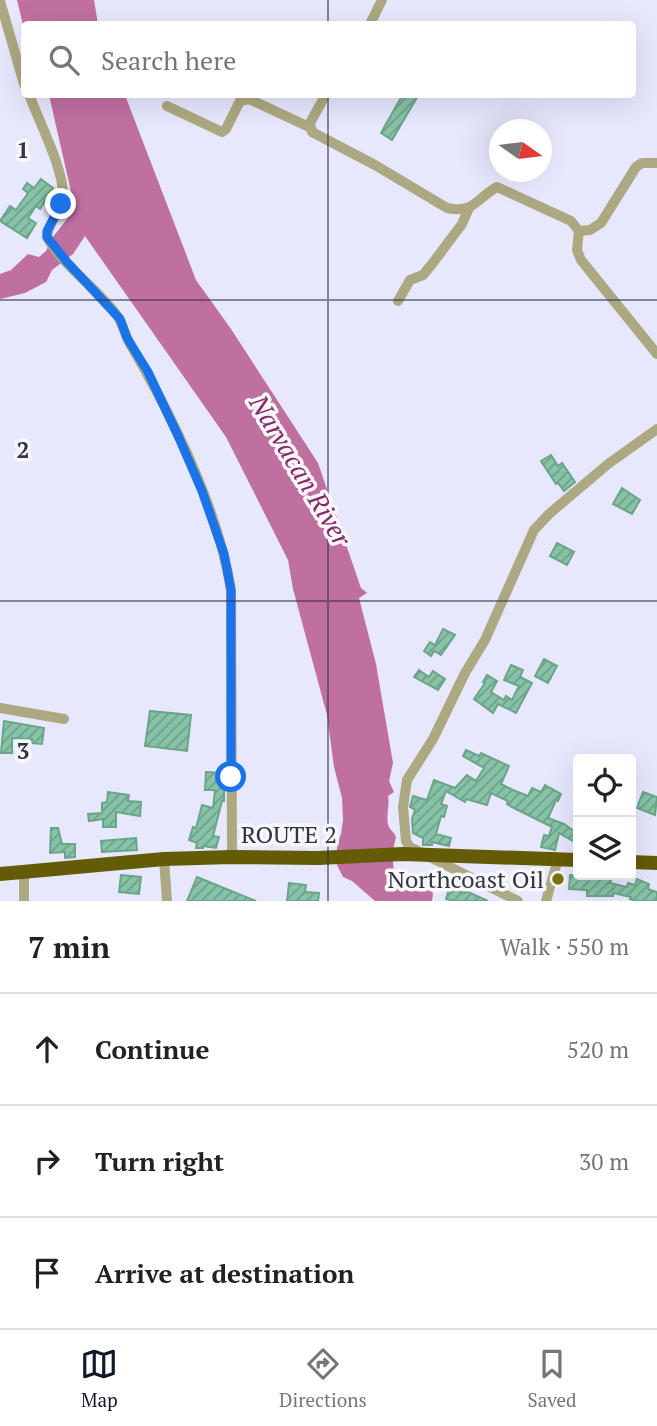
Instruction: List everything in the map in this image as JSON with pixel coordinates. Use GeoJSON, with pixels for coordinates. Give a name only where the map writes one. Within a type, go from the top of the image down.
{"type":"FeatureCollection","features":[{"type":"Feature","properties":{"kind":"highway","name":"ROUTE 2"},"geometry":{"type":"LineString","coordinates":[[0,874],[164,859],[232,857],[318,858],[403,854],[573,860]]}},
{"type":"Feature","properties":{"kind":"highway"},"geometry":{"type":"LineString","coordinates":[[636,862],[657,863]]}},
{"type":"Feature","properties":{"kind":"street"},"geometry":{"type":"LineString","coordinates":[[372,21],[382,0]]}},
{"type":"Feature","properties":{"kind":"street"},"geometry":{"type":"LineString","coordinates":[[0,1],[21,74]]}},
{"type":"Feature","properties":{"kind":"street"},"geometry":{"type":"LineString","coordinates":[[31,98],[61,184],[61,204],[47,231],[49,241],[120,319],[127,338],[148,372],[179,438],[202,491],[224,554],[231,590],[232,857]]}},
{"type":"Feature","properties":{"kind":"street"},"geometry":{"type":"LineString","coordinates":[[309,127],[324,98]]}},
{"type":"Feature","properties":{"kind":"street"},"geometry":{"type":"LineString","coordinates":[[167,106],[222,132],[240,101],[249,99],[309,127],[318,137],[375,165],[447,208],[470,208]]}},
{"type":"Feature","properties":{"kind":"street"},"geometry":{"type":"LineString","coordinates":[[579,231],[590,230],[601,223],[636,167],[642,163],[657,163]]}},
{"type":"Feature","properties":{"kind":"street"},"geometry":{"type":"LineString","coordinates":[[398,301],[410,280],[423,275],[440,254],[462,225],[470,208],[494,188],[499,187],[571,221],[579,231],[577,250],[581,260],[657,354]]}},
{"type":"Feature","properties":{"kind":"street"},"geometry":{"type":"LineString","coordinates":[[518,901],[428,855],[414,851],[406,841],[403,807],[407,780],[433,738],[465,673],[485,640],[534,530],[608,464],[657,429]]}},
{"type":"Feature","properties":{"kind":"street"},"geometry":{"type":"LineString","coordinates":[[0,708],[64,719]]}},
{"type":"Feature","properties":{"kind":"street"},"geometry":{"type":"LineString","coordinates":[[164,859],[167,901]]}},
{"type":"Feature","properties":{"kind":"street"},"geometry":{"type":"LineString","coordinates":[[546,901],[558,859]]}},
{"type":"Feature","properties":{"kind":"street"},"geometry":{"type":"LineString","coordinates":[[24,871],[24,901]]}},
{"type":"Feature","properties":{"kind":"water"},"geometry":{"type":"Polygon","coordinates":[[[17,0],[94,0],[98,21],[22,21],[17,0]]]}},
{"type":"Feature","properties":{"kind":"water","name":"Narvacan River"},"geometry":{"type":"Polygon","coordinates":[[[50,98],[126,98],[196,280],[318,463],[361,588],[367,593],[359,598],[376,664],[393,763],[389,781],[394,792],[388,796],[387,820],[396,837],[392,854],[395,878],[430,887],[432,901],[375,901],[352,881],[343,877],[337,865],[337,845],[343,820],[342,798],[334,767],[327,715],[293,589],[288,560],[226,437],[85,236],[73,254],[52,270],[46,282],[25,293],[0,299],[0,274],[11,270],[28,254],[39,257],[46,251],[52,238],[75,209],[50,98]]]}},
{"type":"Feature","properties":{"kind":"building"},"geometry":{"type":"Polygon","coordinates":[[[401,98],[417,98],[392,140],[381,133],[401,98]]]}},
{"type":"Feature","properties":{"kind":"building"},"geometry":{"type":"Polygon","coordinates":[[[41,179],[53,188],[40,209],[36,206],[28,218],[36,223],[27,238],[0,221],[10,206],[16,210],[28,193],[23,189],[27,183],[34,188],[41,179]]]}},
{"type":"Feature","properties":{"kind":"building"},"geometry":{"type":"Polygon","coordinates":[[[551,455],[558,466],[562,463],[575,482],[564,491],[541,461],[551,455]]]}},
{"type":"Feature","properties":{"kind":"building"},"geometry":{"type":"Polygon","coordinates":[[[622,488],[640,500],[632,514],[613,504],[622,488]]]}},
{"type":"Feature","properties":{"kind":"building"},"geometry":{"type":"Polygon","coordinates":[[[557,543],[574,552],[567,565],[550,556],[557,543]]]}},
{"type":"Feature","properties":{"kind":"building"},"geometry":{"type":"Polygon","coordinates":[[[443,629],[455,635],[441,655],[434,651],[431,656],[424,651],[430,642],[435,645],[443,629]]]}},
{"type":"Feature","properties":{"kind":"building"},"geometry":{"type":"Polygon","coordinates":[[[544,659],[557,666],[548,683],[535,676],[544,659]]]}},
{"type":"Feature","properties":{"kind":"building"},"geometry":{"type":"Polygon","coordinates":[[[511,665],[523,670],[520,677],[532,683],[516,713],[498,704],[493,713],[474,699],[487,675],[497,681],[491,692],[504,700],[506,696],[512,700],[519,686],[504,680],[511,665]]]}},
{"type":"Feature","properties":{"kind":"building"},"geometry":{"type":"Polygon","coordinates":[[[419,670],[429,677],[433,671],[445,679],[438,690],[414,677],[419,670]]]}},
{"type":"Feature","properties":{"kind":"building"},"geometry":{"type":"Polygon","coordinates":[[[150,711],[191,715],[187,751],[145,746],[150,711]]]}},
{"type":"Feature","properties":{"kind":"building"},"geometry":{"type":"Polygon","coordinates":[[[4,721],[44,728],[42,744],[32,743],[32,739],[12,738],[12,753],[1,753],[4,721]]]}},
{"type":"Feature","properties":{"kind":"building"},"geometry":{"type":"Polygon","coordinates":[[[466,750],[479,756],[481,753],[509,766],[501,784],[528,796],[532,788],[541,792],[545,785],[561,794],[548,818],[573,830],[573,841],[559,833],[555,850],[541,847],[544,835],[549,836],[552,827],[512,807],[507,804],[508,801],[491,793],[487,805],[466,799],[465,802],[446,791],[441,804],[447,806],[436,834],[451,838],[449,846],[432,842],[432,845],[423,845],[423,838],[413,833],[412,819],[415,810],[410,807],[413,796],[427,800],[434,780],[455,788],[467,775],[476,781],[484,768],[463,756],[466,750]]]}},
{"type":"Feature","properties":{"kind":"building"},"geometry":{"type":"Polygon","coordinates":[[[206,772],[224,773],[224,801],[213,836],[219,837],[216,848],[196,848],[197,843],[189,840],[193,827],[196,828],[202,805],[213,808],[215,790],[205,790],[206,772]]]}},
{"type":"Feature","properties":{"kind":"building"},"geometry":{"type":"Polygon","coordinates":[[[108,792],[129,795],[128,801],[141,802],[140,816],[116,812],[116,827],[103,827],[103,819],[89,821],[88,814],[102,813],[102,803],[107,802],[108,792]]]}},
{"type":"Feature","properties":{"kind":"building"},"geometry":{"type":"Polygon","coordinates":[[[643,792],[657,797],[655,815],[637,808],[643,792]]]}},
{"type":"Feature","properties":{"kind":"building"},"geometry":{"type":"Polygon","coordinates":[[[51,828],[58,828],[62,844],[75,844],[75,857],[65,858],[65,852],[50,853],[51,828]]]}},
{"type":"Feature","properties":{"kind":"building"},"geometry":{"type":"Polygon","coordinates":[[[136,838],[137,850],[102,852],[101,841],[136,838]]]}},
{"type":"Feature","properties":{"kind":"building"},"geometry":{"type":"Polygon","coordinates":[[[121,875],[141,877],[139,894],[119,892],[121,875]]]}},
{"type":"Feature","properties":{"kind":"building"},"geometry":{"type":"Polygon","coordinates":[[[570,875],[573,875],[573,880],[611,880],[610,883],[627,887],[628,883],[635,885],[637,879],[649,884],[648,889],[657,892],[657,901],[637,901],[613,893],[613,896],[587,896],[587,890],[569,889],[570,875]]]}},
{"type":"Feature","properties":{"kind":"building"},"geometry":{"type":"Polygon","coordinates":[[[197,877],[256,901],[187,901],[197,877]]]}},
{"type":"Feature","properties":{"kind":"building"},"geometry":{"type":"Polygon","coordinates":[[[289,883],[306,885],[305,892],[319,893],[318,901],[287,901],[289,883]]]}},
{"type":"Feature","properties":{"kind":"building"},"geometry":{"type":"Polygon","coordinates":[[[449,889],[465,893],[466,891],[488,901],[446,899],[449,889]]]}},
{"type":"Feature","properties":{"kind":"place","name":"Northcoast Oil"},"geometry":{"type":"Point","coordinates":[558,879]}},
{"type":"Feature","properties":{"kind":"route"},"geometry":{"type":"LineString","coordinates":[[61,204],[47,231],[47,237],[120,319],[127,338],[148,372],[179,438],[202,491],[224,554],[231,590],[231,777]]}}]}
